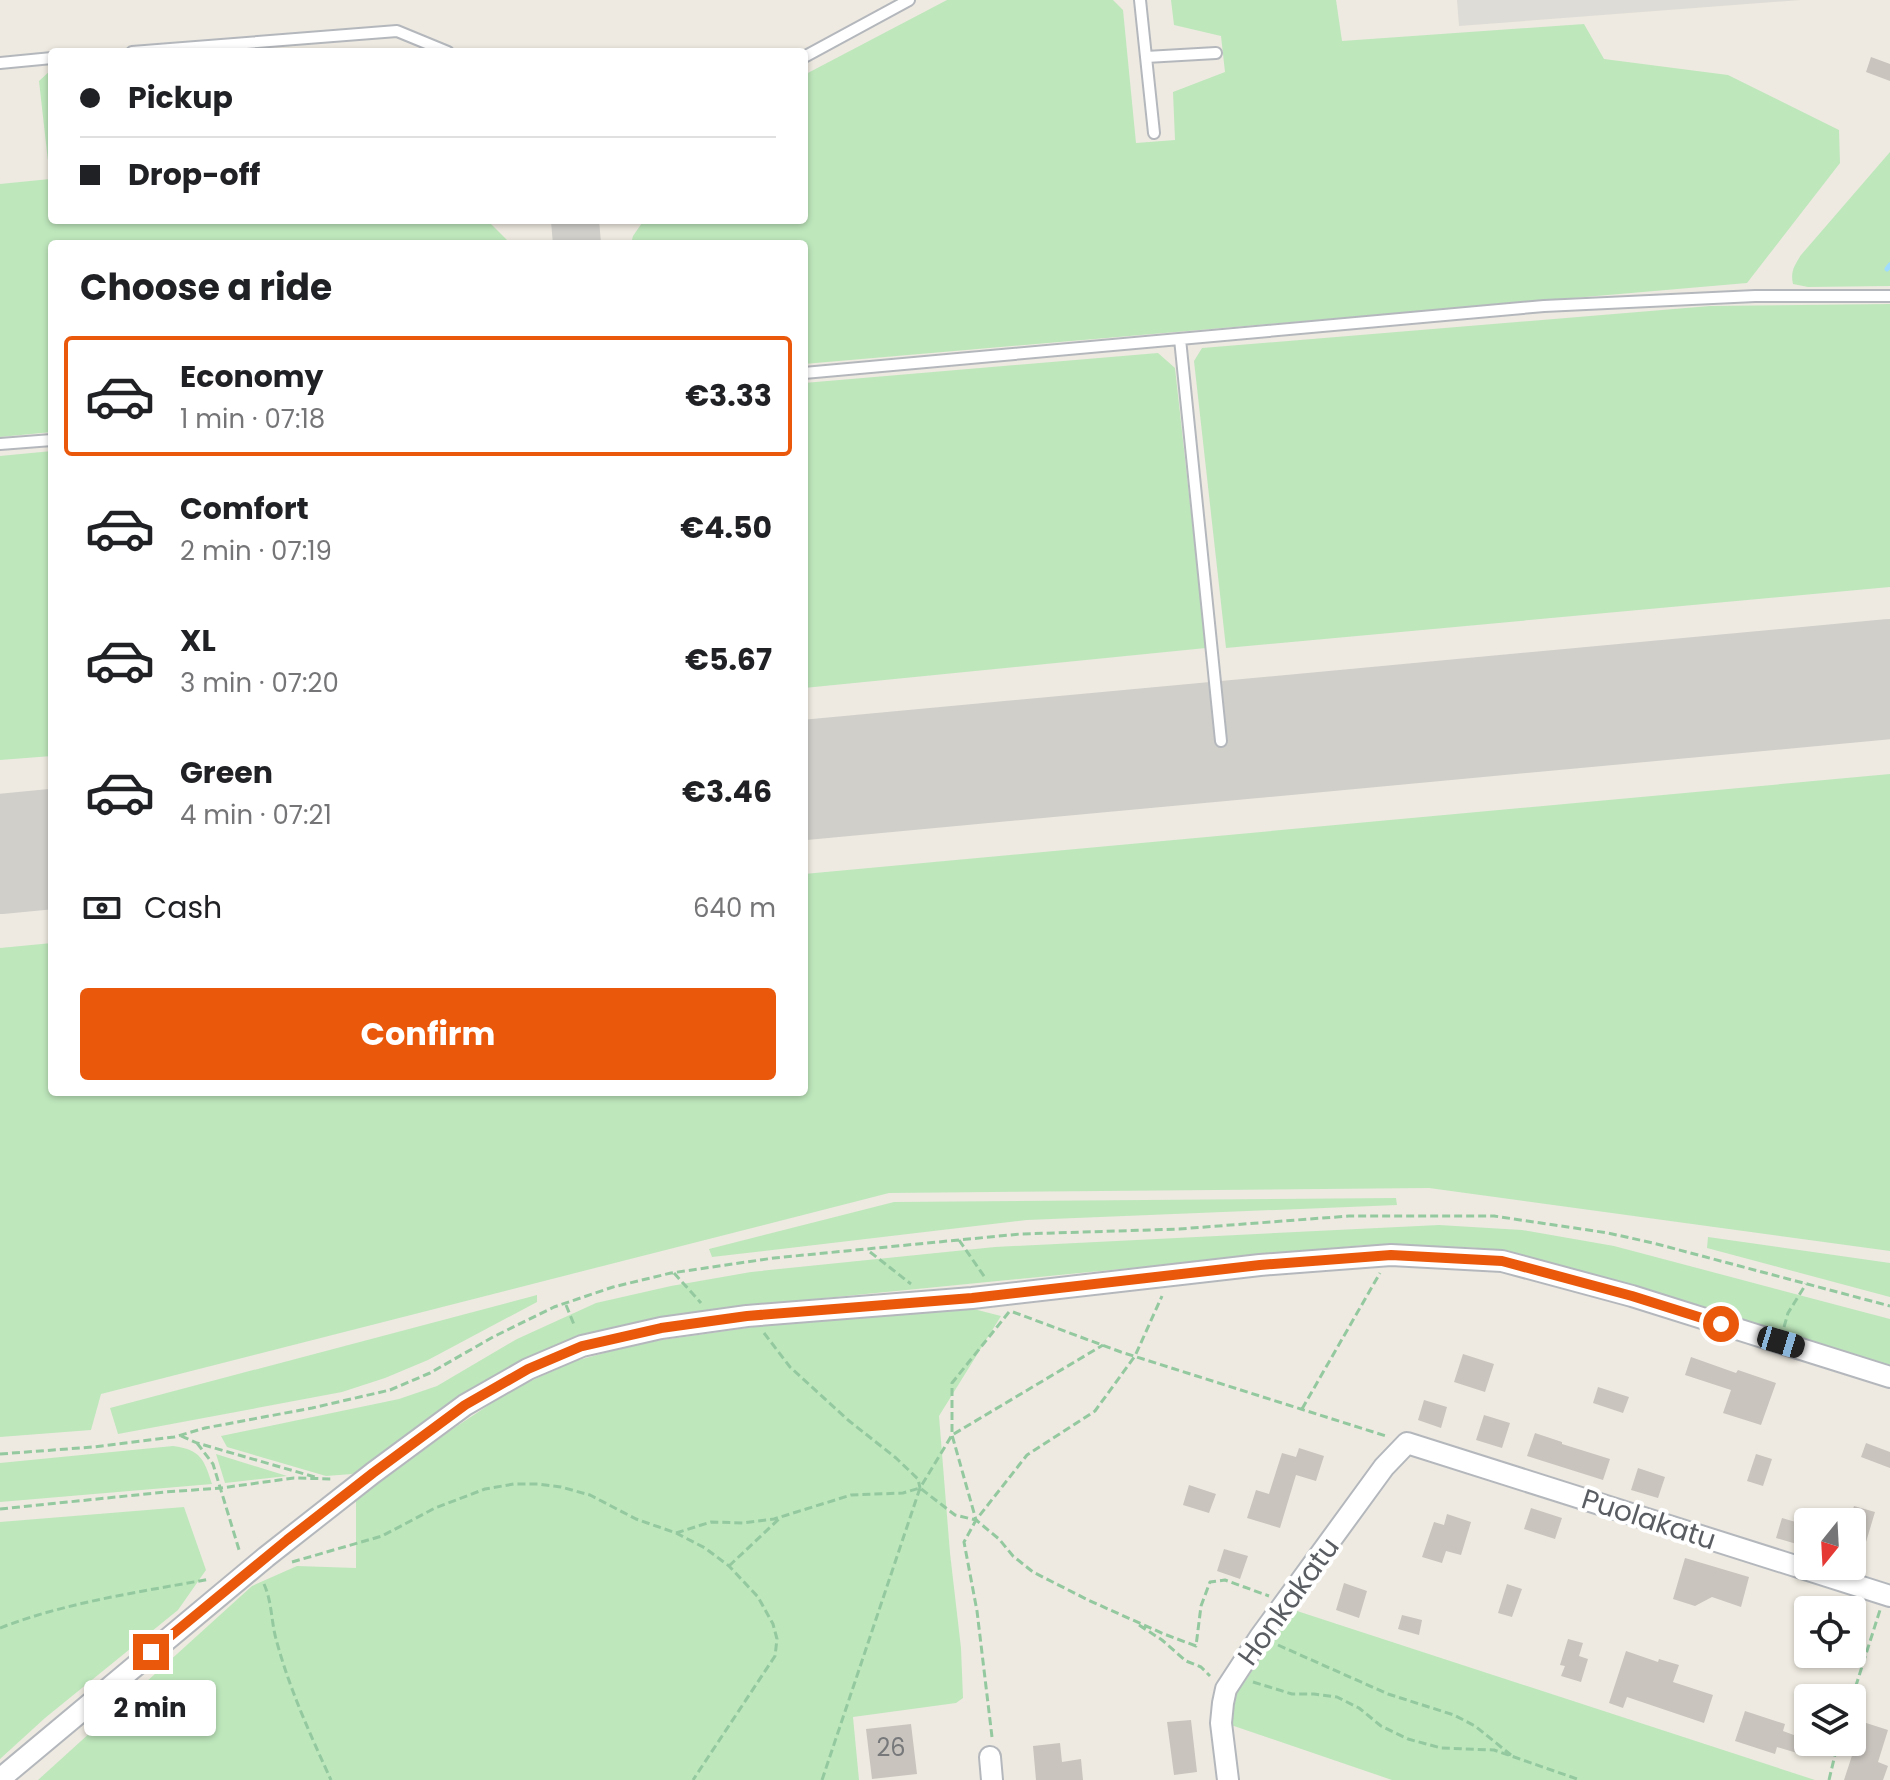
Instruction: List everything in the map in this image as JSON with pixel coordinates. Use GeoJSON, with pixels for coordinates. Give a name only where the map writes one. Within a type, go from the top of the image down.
{"type":"FeatureCollection","features":[{"type":"Feature","properties":{"kind":"street"},"geometry":{"type":"LineString","coordinates":[[0,1779],[249,1571],[465,1405],[528,1369],[582,1346],[661,1328],[747,1316],[998,1295],[1260,1265],[1391,1255],[1502,1261],[1632,1296],[1890,1377]]}},
{"type":"Feature","properties":{"kind":"street","name":"Puolakatu"},"geometry":{"type":"LineString","coordinates":[[1407,1443],[1888,1595]]}},
{"type":"Feature","properties":{"kind":"street","name":"Honkakatu"},"geometry":{"type":"LineString","coordinates":[[1228,1780],[1221,1723],[1226,1689],[1260,1637],[1384,1467],[1407,1443]]}},
{"type":"Feature","properties":{"kind":"street"},"geometry":{"type":"LineString","coordinates":[[990,1757],[992,1780]]}},
{"type":"Feature","properties":{"kind":"lane"},"geometry":{"type":"LineString","coordinates":[[808,55],[909,0]]}},
{"type":"Feature","properties":{"kind":"lane"},"geometry":{"type":"LineString","coordinates":[[1140,0],[1154,133]]}},
{"type":"Feature","properties":{"kind":"lane"},"geometry":{"type":"LineString","coordinates":[[182,48],[397,31],[438,48]]}},
{"type":"Feature","properties":{"kind":"lane"},"geometry":{"type":"LineString","coordinates":[[1146,57],[1216,53]]}},
{"type":"Feature","properties":{"kind":"lane"},"geometry":{"type":"LineString","coordinates":[[0,63],[48,58]]}},
{"type":"Feature","properties":{"kind":"lane"},"geometry":{"type":"LineString","coordinates":[[808,373],[1595,302],[1755,296],[1890,296]]}},
{"type":"Feature","properties":{"kind":"lane"},"geometry":{"type":"LineString","coordinates":[[1180,339],[1221,741]]}},
{"type":"Feature","properties":{"kind":"lane"},"geometry":{"type":"LineString","coordinates":[[0,444],[48,440]]}},
{"type":"Feature","properties":{"kind":"path"},"geometry":{"type":"LineString","coordinates":[[959,1240],[998,1295]]}},
{"type":"Feature","properties":{"kind":"path"},"geometry":{"type":"LineString","coordinates":[[868,1250],[933,1301]]}},
{"type":"Feature","properties":{"kind":"path"},"geometry":{"type":"LineString","coordinates":[[1302,1409],[1391,1255]]}},
{"type":"Feature","properties":{"kind":"path"},"geometry":{"type":"LineString","coordinates":[[674,1273],[717,1320]]}},
{"type":"Feature","properties":{"kind":"path"},"geometry":{"type":"LineString","coordinates":[[990,1757],[992,1743],[977,1611],[964,1542],[976,1520],[1027,1455],[1095,1411],[1135,1356],[1171,1275]]}},
{"type":"Feature","properties":{"kind":"path"},"geometry":{"type":"LineString","coordinates":[[1781,1342],[1788,1313],[1806,1284]]}},
{"type":"Feature","properties":{"kind":"path"},"geometry":{"type":"LineString","coordinates":[[566,1303],[582,1346]]}},
{"type":"Feature","properties":{"kind":"path"},"geometry":{"type":"LineString","coordinates":[[976,1520],[952,1435],[952,1383],[1010,1311],[1135,1356],[1407,1443]]}},
{"type":"Feature","properties":{"kind":"path"},"geometry":{"type":"LineString","coordinates":[[747,1316],[790,1367],[848,1420],[896,1458],[918,1479],[920,1488],[955,1515],[976,1520],[1033,1572],[1129,1619],[1196,1646],[1201,1606],[1210,1582],[1225,1580],[1286,1603]]}},
{"type":"Feature","properties":{"kind":"path"},"geometry":{"type":"LineString","coordinates":[[822,1780],[920,1488],[952,1435],[1103,1345]]}},
{"type":"Feature","properties":{"kind":"path"},"geometry":{"type":"LineString","coordinates":[[181,1436],[322,1479]]}},
{"type":"Feature","properties":{"kind":"path"},"geometry":{"type":"LineString","coordinates":[[197,1443],[213,1464],[238,1550],[249,1571],[264,1584],[270,1598],[275,1637],[284,1664],[303,1719],[331,1780]]}},
{"type":"Feature","properties":{"kind":"path"},"geometry":{"type":"LineString","coordinates":[[0,1509],[294,1478],[322,1479],[373,1473]]}},
{"type":"Feature","properties":{"kind":"path"},"geometry":{"type":"LineString","coordinates":[[291,1563],[382,1536],[435,1508],[485,1489],[514,1484],[561,1487],[590,1495],[636,1519],[676,1533],[705,1548],[729,1566],[758,1597],[773,1624],[777,1639],[775,1656],[693,1780]]}},
{"type":"Feature","properties":{"kind":"path"},"geometry":{"type":"LineString","coordinates":[[676,1533],[711,1522],[743,1523],[782,1516],[851,1495],[903,1493],[920,1488]]}},
{"type":"Feature","properties":{"kind":"path"},"geometry":{"type":"LineString","coordinates":[[729,1566],[782,1516]]}},
{"type":"Feature","properties":{"kind":"path"},"geometry":{"type":"LineString","coordinates":[[0,1628],[95,1601],[218,1577]]}},
{"type":"Feature","properties":{"kind":"path"},"geometry":{"type":"LineString","coordinates":[[1857,1684],[1888,1595]]}},
{"type":"Feature","properties":{"kind":"path"},"geometry":{"type":"LineString","coordinates":[[1129,1619],[1211,1677],[1234,1677],[1292,1694],[1337,1697],[1359,1708],[1381,1726],[1408,1739],[1441,1748],[1494,1750],[1580,1780]]}},
{"type":"Feature","properties":{"kind":"path"},"geometry":{"type":"LineString","coordinates":[[1260,1637],[1388,1694],[1454,1715],[1475,1726],[1514,1757]]}},
{"type":"Feature","properties":{"kind":"path"},"geometry":{"type":"LineString","coordinates":[[1829,1780],[1835,1756]]}},
{"type":"Feature","properties":{"kind":"shaded area"},"geometry":{"type":"Polygon","coordinates":[[[1457,0],[1801,0],[1459,26],[1457,0]]]}},
{"type":"Feature","properties":{"kind":"green space"},"geometry":{"type":"Polygon","coordinates":[[[947,0],[1113,0],[1123,10],[1136,143],[1175,140],[1173,92],[1225,72],[1221,36],[1174,25],[1171,0],[1336,0],[1342,41],[1584,24],[1604,59],[1728,75],[1839,130],[1840,163],[1747,283],[808,364],[808,240],[632,240],[641,224],[808,224],[808,73],[947,0]]]}},
{"type":"Feature","properties":{"kind":"green space"},"geometry":{"type":"Polygon","coordinates":[[[48,73],[48,161],[39,81],[48,73]]]}},
{"type":"Feature","properties":{"kind":"green space"},"geometry":{"type":"Polygon","coordinates":[[[1890,152],[1890,286],[1808,287],[1793,284],[1793,272],[1801,255],[1890,152]]]}},
{"type":"Feature","properties":{"kind":"green space"},"geometry":{"type":"Polygon","coordinates":[[[48,179],[48,224],[491,224],[507,240],[48,240],[48,432],[0,437],[0,184],[48,179]]]}},
{"type":"Feature","properties":{"kind":"green space"},"geometry":{"type":"Polygon","coordinates":[[[1890,304],[1890,587],[1226,648],[1194,361],[1202,348],[1710,306],[1890,304]]]}},
{"type":"Feature","properties":{"kind":"green space"},"geometry":{"type":"Polygon","coordinates":[[[1158,353],[1175,368],[1206,648],[808,688],[808,383],[1158,353]]]}},
{"type":"Feature","properties":{"kind":"green space"},"geometry":{"type":"Polygon","coordinates":[[[48,451],[48,756],[0,760],[0,456],[48,451]]]}},
{"type":"Feature","properties":{"kind":"green space"},"geometry":{"type":"Polygon","coordinates":[[[1890,774],[1890,1251],[1429,1188],[889,1193],[101,1394],[91,1430],[0,1437],[0,948],[48,943],[48,1096],[808,1096],[808,874],[1890,774]]]}},
{"type":"Feature","properties":{"kind":"green space"},"geometry":{"type":"Polygon","coordinates":[[[1396,1198],[1397,1205],[1027,1220],[712,1257],[709,1249],[894,1202],[1396,1198]]]}},
{"type":"Feature","properties":{"kind":"green space"},"geometry":{"type":"Polygon","coordinates":[[[1439,1225],[1522,1230],[1614,1246],[1890,1319],[1890,1369],[1500,1250],[1365,1245],[724,1308],[593,1333],[528,1358],[443,1407],[366,1468],[352,1474],[326,1476],[227,1447],[221,1436],[399,1399],[437,1386],[517,1339],[596,1303],[751,1272],[995,1247],[1439,1225]]]}},
{"type":"Feature","properties":{"kind":"green space"},"geometry":{"type":"Polygon","coordinates":[[[1708,1237],[1890,1263],[1890,1297],[1707,1248],[1708,1237]]]}},
{"type":"Feature","properties":{"kind":"green space"},"geometry":{"type":"Polygon","coordinates":[[[537,1295],[537,1302],[428,1360],[342,1392],[118,1434],[110,1408],[537,1295]]]}},
{"type":"Feature","properties":{"kind":"green space"},"geometry":{"type":"Polygon","coordinates":[[[958,1305],[1001,1316],[939,1416],[963,1698],[956,1703],[853,1717],[859,1780],[38,1780],[252,1586],[297,1566],[356,1568],[356,1500],[513,1389],[575,1361],[641,1343],[788,1322],[958,1305]]]}},
{"type":"Feature","properties":{"kind":"green space"},"geometry":{"type":"Polygon","coordinates":[[[173,1446],[196,1453],[212,1484],[0,1502],[0,1463],[173,1446]]]}},
{"type":"Feature","properties":{"kind":"green space"},"geometry":{"type":"Polygon","coordinates":[[[216,1454],[287,1476],[225,1483],[216,1454]]]}},
{"type":"Feature","properties":{"kind":"green space"},"geometry":{"type":"Polygon","coordinates":[[[184,1507],[206,1570],[178,1610],[45,1718],[0,1759],[0,1522],[184,1507]]]}},
{"type":"Feature","properties":{"kind":"green space"},"geometry":{"type":"Polygon","coordinates":[[[1294,1610],[1815,1780],[1392,1780],[1231,1725],[1234,1697],[1294,1610]]]}},
{"type":"Feature","properties":{"kind":"building"},"geometry":{"type":"Polygon","coordinates":[[[1871,57],[1890,64],[1890,81],[1866,72],[1871,57]]]}},
{"type":"Feature","properties":{"kind":"building"},"geometry":{"type":"Polygon","coordinates":[[[1463,1354],[1494,1364],[1485,1392],[1454,1382],[1463,1354]]]}},
{"type":"Feature","properties":{"kind":"building"},"geometry":{"type":"Polygon","coordinates":[[[1691,1357],[1776,1383],[1761,1425],[1723,1413],[1731,1390],[1685,1375],[1691,1357]]]}},
{"type":"Feature","properties":{"kind":"building"},"geometry":{"type":"Polygon","coordinates":[[[1598,1387],[1629,1397],[1623,1413],[1593,1403],[1598,1387]]]}},
{"type":"Feature","properties":{"kind":"building"},"geometry":{"type":"Polygon","coordinates":[[[1424,1400],[1447,1407],[1441,1428],[1418,1420],[1424,1400]]]}},
{"type":"Feature","properties":{"kind":"building"},"geometry":{"type":"Polygon","coordinates":[[[1484,1415],[1510,1423],[1502,1448],[1476,1440],[1484,1415]]]}},
{"type":"Feature","properties":{"kind":"building"},"geometry":{"type":"Polygon","coordinates":[[[1535,1433],[1610,1459],[1603,1480],[1527,1456],[1535,1433]]]}},
{"type":"Feature","properties":{"kind":"building"},"geometry":{"type":"Polygon","coordinates":[[[1866,1443],[1890,1452],[1890,1468],[1861,1457],[1866,1443]]]}},
{"type":"Feature","properties":{"kind":"building"},"geometry":{"type":"Polygon","coordinates":[[[1299,1448],[1324,1456],[1316,1481],[1296,1475],[1280,1528],[1247,1518],[1256,1490],[1269,1494],[1282,1453],[1296,1457],[1299,1448]]]}},
{"type":"Feature","properties":{"kind":"building"},"geometry":{"type":"Polygon","coordinates":[[[1756,1454],[1772,1459],[1763,1486],[1747,1481],[1756,1454]]]}},
{"type":"Feature","properties":{"kind":"building"},"geometry":{"type":"Polygon","coordinates":[[[1638,1468],[1665,1477],[1658,1498],[1631,1490],[1638,1468]]]}},
{"type":"Feature","properties":{"kind":"building"},"geometry":{"type":"Polygon","coordinates":[[[1189,1485],[1216,1494],[1209,1513],[1183,1505],[1189,1485]]]}},
{"type":"Feature","properties":{"kind":"building"},"geometry":{"type":"Polygon","coordinates":[[[1531,1508],[1562,1518],[1555,1539],[1524,1529],[1531,1508]]]}},
{"type":"Feature","properties":{"kind":"building"},"geometry":{"type":"Polygon","coordinates":[[[1866,1509],[1875,1512],[1866,1542],[1866,1509]]]}},
{"type":"Feature","properties":{"kind":"building"},"geometry":{"type":"Polygon","coordinates":[[[1447,1514],[1471,1522],[1461,1555],[1446,1551],[1442,1563],[1422,1557],[1434,1522],[1444,1525],[1447,1514]]]}},
{"type":"Feature","properties":{"kind":"building"},"geometry":{"type":"Polygon","coordinates":[[[1782,1518],[1794,1522],[1794,1543],[1776,1538],[1782,1518]]]}},
{"type":"Feature","properties":{"kind":"building"},"geometry":{"type":"Polygon","coordinates":[[[1224,1549],[1248,1556],[1240,1579],[1217,1571],[1224,1549]]]}},
{"type":"Feature","properties":{"kind":"building"},"geometry":{"type":"Polygon","coordinates":[[[1685,1558],[1749,1577],[1741,1607],[1712,1597],[1695,1606],[1673,1599],[1685,1558]]]}},
{"type":"Feature","properties":{"kind":"building"},"geometry":{"type":"Polygon","coordinates":[[[1344,1583],[1367,1591],[1359,1618],[1336,1610],[1344,1583]]]}},
{"type":"Feature","properties":{"kind":"building"},"geometry":{"type":"Polygon","coordinates":[[[1507,1584],[1522,1589],[1512,1617],[1498,1613],[1507,1584]]]}},
{"type":"Feature","properties":{"kind":"building"},"geometry":{"type":"Polygon","coordinates":[[[1402,1615],[1422,1620],[1419,1635],[1398,1629],[1402,1615]]]}},
{"type":"Feature","properties":{"kind":"building"},"geometry":{"type":"Polygon","coordinates":[[[1568,1639],[1583,1643],[1579,1656],[1588,1659],[1581,1682],[1561,1676],[1565,1666],[1560,1665],[1568,1639]]]}},
{"type":"Feature","properties":{"kind":"building"},"geometry":{"type":"Polygon","coordinates":[[[1626,1651],[1658,1662],[1659,1659],[1679,1665],[1673,1682],[1713,1695],[1704,1723],[1627,1697],[1623,1708],[1609,1703],[1626,1651]]]}},
{"type":"Feature","properties":{"kind":"building"},"geometry":{"type":"Polygon","coordinates":[[[1745,1711],[1785,1724],[1783,1731],[1794,1735],[1794,1752],[1777,1747],[1775,1754],[1735,1741],[1745,1711]]]}},
{"type":"Feature","properties":{"kind":"building"},"geometry":{"type":"Polygon","coordinates":[[[1191,1720],[1197,1772],[1174,1775],[1167,1722],[1191,1720]]]}},
{"type":"Feature","properties":{"kind":"building"},"geometry":{"type":"Polygon","coordinates":[[[1866,1723],[1888,1730],[1878,1762],[1888,1766],[1883,1780],[1844,1780],[1852,1756],[1866,1756],[1866,1723]]]}},
{"type":"Feature","properties":{"kind":"building"},"geometry":{"type":"Polygon","coordinates":[[[911,1724],[917,1774],[872,1779],[866,1729],[911,1724]]]}},
{"type":"Feature","properties":{"kind":"building"},"geometry":{"type":"Polygon","coordinates":[[[1060,1743],[1062,1762],[1081,1759],[1083,1780],[1036,1780],[1033,1746],[1060,1743]]]}},
{"type":"Feature","properties":{"kind":"waterway"},"geometry":{"type":"LineString","coordinates":[[1887,269],[1890,265]]}},
{"type":"Feature","properties":{"kind":"taxiway"},"geometry":{"type":"LineString","coordinates":[[575,224],[577,240]]}},
{"type":"Feature","properties":{"kind":"runway"},"geometry":{"type":"LineString","coordinates":[[808,780],[1890,679]]}},
{"type":"Feature","properties":{"kind":"runway"},"geometry":{"type":"LineString","coordinates":[[0,854],[48,849]]}},
{"type":"Feature","properties":{"kind":"route"},"geometry":{"type":"LineString","coordinates":[[151,1652],[287,1540],[465,1405],[528,1369],[582,1346],[661,1328],[747,1316],[972,1298],[1260,1265],[1391,1255],[1502,1261],[1721,1324]]}}]}
